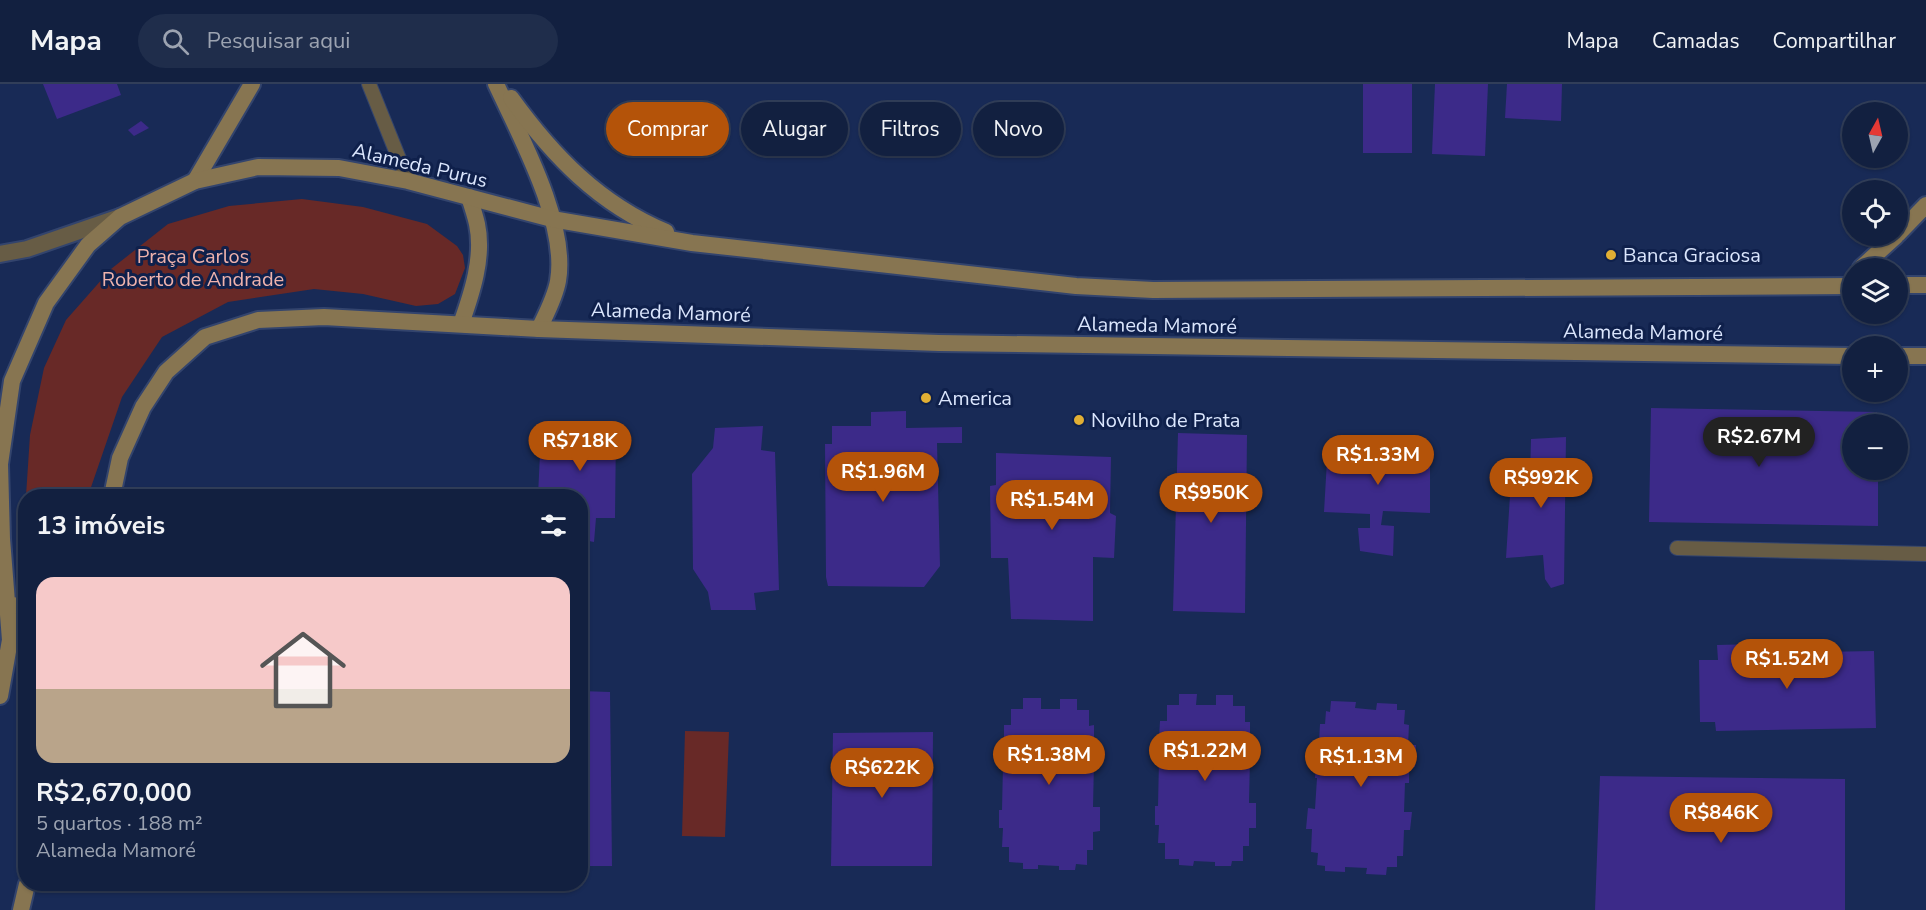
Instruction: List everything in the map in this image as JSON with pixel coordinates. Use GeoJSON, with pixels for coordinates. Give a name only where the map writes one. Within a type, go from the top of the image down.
{"type":"FeatureCollection","features":[{"type":"Feature","properties":{"kind":"main road"},"geometry":{"type":"LineString","coordinates":[[195,182],[252,84]]}},
{"type":"Feature","properties":{"kind":"main road"},"geometry":{"type":"LineString","coordinates":[[496,84],[540,182],[552,219],[560,257],[557,282],[549,308],[539,329]]}},
{"type":"Feature","properties":{"kind":"main road"},"geometry":{"type":"LineString","coordinates":[[501,84],[537,134],[581,180],[639,220],[692,243]]}},
{"type":"Feature","properties":{"kind":"main road","name":"Alameda Purus"},"geometry":{"type":"LineString","coordinates":[[0,696],[10,640],[1,537],[0,464],[12,381],[46,303],[88,245],[120,217],[195,182],[258,167],[339,168],[408,181],[552,219],[692,243]]}},
{"type":"Feature","properties":{"kind":"main road"},"geometry":{"type":"LineString","coordinates":[[113,489],[120,458],[143,407],[166,372],[205,337],[258,320],[324,317],[461,324],[472,293],[478,259],[478,226],[469,197]]}},
{"type":"Feature","properties":{"kind":"main road"},"geometry":{"type":"LineString","coordinates":[[1908,224],[1926,205]]}},
{"type":"Feature","properties":{"kind":"main road","name":"Alameda Mamoré"},"geometry":{"type":"LineString","coordinates":[[692,243],[1076,286],[1153,290],[1842,283]]}},
{"type":"Feature","properties":{"kind":"main road"},"geometry":{"type":"LineString","coordinates":[[1872,258],[1885,246]]}},
{"type":"Feature","properties":{"kind":"main road"},"geometry":{"type":"LineString","coordinates":[[1908,285],[1926,285]]}},
{"type":"Feature","properties":{"kind":"main road","name":"Alameda Mamoré"},"geometry":{"type":"LineString","coordinates":[[461,324],[539,329],[939,343],[1842,356]]}},
{"type":"Feature","properties":{"kind":"main road"},"geometry":{"type":"LineString","coordinates":[[1908,356],[1926,356]]}},
{"type":"Feature","properties":{"kind":"main road"},"geometry":{"type":"LineString","coordinates":[[8,605],[18,606]]}},
{"type":"Feature","properties":{"kind":"main road"},"geometry":{"type":"LineString","coordinates":[[21,910],[25,891]]}},
{"type":"Feature","properties":{"kind":"street"},"geometry":{"type":"LineString","coordinates":[[0,254],[27,249],[120,217]]}},
{"type":"Feature","properties":{"kind":"street"},"geometry":{"type":"LineString","coordinates":[[0,246],[27,249]]}},
{"type":"Feature","properties":{"kind":"lane"},"geometry":{"type":"LineString","coordinates":[[369,84],[408,181]]}},
{"type":"Feature","properties":{"kind":"lane"},"geometry":{"type":"LineString","coordinates":[[1677,548],[1926,554]]}},
{"type":"Feature","properties":{"kind":"green space","name":"Praça Carlos Roberto de Andrade"},"geometry":{"type":"Polygon","coordinates":[[[302,199],[363,207],[427,224],[457,246],[463,255],[465,268],[455,294],[438,304],[416,306],[363,294],[314,289],[228,302],[162,337],[122,397],[90,489],[26,489],[30,435],[44,368],[66,320],[111,269],[168,224],[229,206],[302,199]]]}},
{"type":"Feature","properties":{"kind":"green space"},"geometry":{"type":"Polygon","coordinates":[[[685,731],[729,732],[725,837],[682,836],[685,731]]]}},
{"type":"Feature","properties":{"kind":"building"},"geometry":{"type":"Polygon","coordinates":[[[43,84],[117,84],[121,95],[57,119],[43,84]]]}},
{"type":"Feature","properties":{"kind":"building"},"geometry":{"type":"Polygon","coordinates":[[[1363,84],[1412,84],[1412,153],[1363,153],[1363,84]]]}},
{"type":"Feature","properties":{"kind":"building"},"geometry":{"type":"Polygon","coordinates":[[[1435,84],[1488,84],[1485,156],[1432,154],[1435,84]]]}},
{"type":"Feature","properties":{"kind":"building"},"geometry":{"type":"Polygon","coordinates":[[[1507,84],[1562,84],[1561,121],[1505,118],[1507,84]]]}},
{"type":"Feature","properties":{"kind":"building"},"geometry":{"type":"Polygon","coordinates":[[[141,121],[149,128],[134,136],[128,130],[141,121]]]}},
{"type":"Feature","properties":{"kind":"building"},"geometry":{"type":"Polygon","coordinates":[[[1651,408],[1877,412],[1877,414],[1842,414],[1842,480],[1878,480],[1878,526],[1649,522],[1651,408]]]}},
{"type":"Feature","properties":{"kind":"building"},"geometry":{"type":"Polygon","coordinates":[[[906,411],[906,428],[962,427],[962,443],[937,443],[940,566],[924,587],[828,586],[826,577],[825,444],[832,444],[832,426],[871,426],[871,412],[906,411]]]}},
{"type":"Feature","properties":{"kind":"building"},"geometry":{"type":"Polygon","coordinates":[[[561,424],[594,425],[599,431],[616,431],[615,518],[596,518],[594,542],[588,541],[588,489],[538,489],[541,432],[561,424]]]}},
{"type":"Feature","properties":{"kind":"building"},"geometry":{"type":"Polygon","coordinates":[[[763,426],[761,450],[775,452],[779,590],[754,593],[756,610],[711,610],[708,592],[693,569],[692,474],[713,448],[715,428],[763,426]]]}},
{"type":"Feature","properties":{"kind":"building"},"geometry":{"type":"Polygon","coordinates":[[[1178,433],[1247,435],[1245,613],[1173,611],[1178,433]]]}},
{"type":"Feature","properties":{"kind":"building"},"geometry":{"type":"Polygon","coordinates":[[[1566,437],[1564,584],[1551,588],[1545,579],[1543,555],[1506,558],[1511,480],[1530,477],[1531,439],[1566,437]]]}},
{"type":"Feature","properties":{"kind":"building"},"geometry":{"type":"Polygon","coordinates":[[[1328,443],[1430,444],[1430,513],[1383,511],[1381,525],[1394,526],[1393,556],[1360,551],[1358,528],[1370,528],[1370,514],[1324,512],[1328,443]]]}},
{"type":"Feature","properties":{"kind":"building"},"geometry":{"type":"Polygon","coordinates":[[[996,453],[1111,457],[1110,513],[1116,516],[1114,558],[1093,557],[1093,621],[1011,619],[1008,558],[991,558],[990,486],[996,485],[996,453]]]}},
{"type":"Feature","properties":{"kind":"building"},"geometry":{"type":"Polygon","coordinates":[[[1757,644],[1762,653],[1874,651],[1876,728],[1716,731],[1715,722],[1700,722],[1699,660],[1718,660],[1717,645],[1757,644]]]}},
{"type":"Feature","properties":{"kind":"building"},"geometry":{"type":"Polygon","coordinates":[[[588,691],[610,692],[612,866],[588,866],[588,691]]]}},
{"type":"Feature","properties":{"kind":"building"},"geometry":{"type":"Polygon","coordinates":[[[1179,694],[1197,694],[1196,705],[1216,705],[1216,695],[1233,695],[1233,706],[1245,706],[1245,722],[1250,722],[1250,738],[1256,738],[1256,758],[1250,758],[1249,803],[1256,803],[1256,828],[1249,828],[1249,846],[1243,846],[1243,861],[1232,861],[1231,866],[1215,866],[1215,862],[1194,861],[1193,866],[1179,865],[1179,859],[1165,859],[1165,843],[1158,843],[1159,825],[1155,825],[1155,806],[1158,806],[1159,760],[1154,760],[1154,738],[1159,738],[1160,721],[1167,721],[1167,705],[1179,705],[1179,694]]]}},
{"type":"Feature","properties":{"kind":"building"},"geometry":{"type":"Polygon","coordinates":[[[1023,698],[1041,698],[1041,709],[1060,709],[1060,699],[1077,699],[1077,710],[1089,710],[1089,726],[1094,725],[1094,742],[1100,742],[1100,762],[1094,762],[1093,807],[1100,807],[1100,831],[1093,832],[1093,850],[1087,850],[1087,865],[1076,864],[1075,870],[1059,870],[1059,866],[1038,865],[1038,869],[1023,869],[1023,863],[1009,862],[1009,847],[1002,847],[1003,828],[999,828],[999,810],[1002,810],[1003,764],[998,764],[998,742],[1004,742],[1004,725],[1011,725],[1011,709],[1023,709],[1023,698]]]}},
{"type":"Feature","properties":{"kind":"building"},"geometry":{"type":"Polygon","coordinates":[[[1331,701],[1356,702],[1355,708],[1376,710],[1377,703],[1397,704],[1397,710],[1405,710],[1404,724],[1409,725],[1408,745],[1416,745],[1415,767],[1409,767],[1409,783],[1405,783],[1404,812],[1412,812],[1410,830],[1404,830],[1403,856],[1397,856],[1397,867],[1387,867],[1386,875],[1366,874],[1367,868],[1345,867],[1345,872],[1325,871],[1325,866],[1317,865],[1318,853],[1311,852],[1312,829],[1306,829],[1308,808],[1315,809],[1317,778],[1315,778],[1316,761],[1310,760],[1311,742],[1319,742],[1320,724],[1325,724],[1326,711],[1330,712],[1331,701]]]}},
{"type":"Feature","properties":{"kind":"building"},"geometry":{"type":"Polygon","coordinates":[[[933,732],[932,866],[831,866],[833,733],[933,732]]]}},
{"type":"Feature","properties":{"kind":"building"},"geometry":{"type":"Polygon","coordinates":[[[1600,776],[1845,779],[1845,910],[1595,910],[1600,776]]]}},
{"type":"Feature","properties":{"kind":"place","name":"Banca Graciosa"},"geometry":{"type":"Point","coordinates":[1611,255]}},
{"type":"Feature","properties":{"kind":"place","name":"America"},"geometry":{"type":"Point","coordinates":[926,398]}},
{"type":"Feature","properties":{"kind":"place","name":"Novilho de Prata"},"geometry":{"type":"Point","coordinates":[1079,420]}}]}
